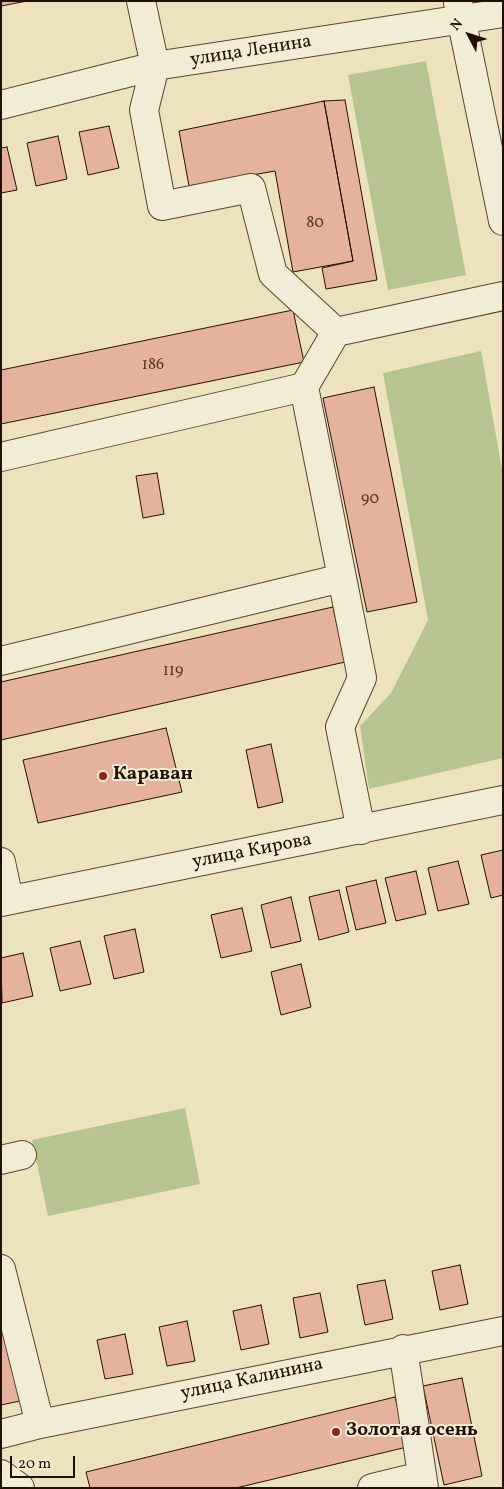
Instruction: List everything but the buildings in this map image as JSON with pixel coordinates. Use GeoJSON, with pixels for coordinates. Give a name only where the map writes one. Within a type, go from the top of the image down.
{"type":"FeatureCollection","features":[{"type":"Feature","properties":{"kind":"street"},"geometry":{"type":"LineString","coordinates":[[141,1],[155,66],[144,110],[162,206],[250,188],[273,274],[336,332]]}},
{"type":"Feature","properties":{"kind":"street"},"geometry":{"type":"LineString","coordinates":[[460,11],[503,221]]}},
{"type":"Feature","properties":{"kind":"street","name":"улица Ленина"},"geometry":{"type":"LineString","coordinates":[[1,105],[155,66],[460,11],[503,13]]}},
{"type":"Feature","properties":{"kind":"street"},"geometry":{"type":"LineString","coordinates":[[361,830],[340,727],[362,678],[304,387],[336,332],[503,296]]}},
{"type":"Feature","properties":{"kind":"street"},"geometry":{"type":"LineString","coordinates":[[1,457],[304,387]]}},
{"type":"Feature","properties":{"kind":"street"},"geometry":{"type":"LineString","coordinates":[[1,661],[342,578]]}},
{"type":"Feature","properties":{"kind":"street","name":"улица Кирова"},"geometry":{"type":"LineString","coordinates":[[5,901],[503,800]]}},
{"type":"Feature","properties":{"kind":"street"},"geometry":{"type":"LineString","coordinates":[[1,862],[5,901]]}},
{"type":"Feature","properties":{"kind":"street"},"geometry":{"type":"LineString","coordinates":[[1,1269],[40,1424]]}},
{"type":"Feature","properties":{"kind":"street","name":"улица Калинина"},"geometry":{"type":"LineString","coordinates":[[1,1434],[40,1424],[403,1349],[503,1331]]}},
{"type":"Feature","properties":{"kind":"street"},"geometry":{"type":"LineString","coordinates":[[372,1488],[423,1482],[403,1349]]}},
{"type":"Feature","properties":{"kind":"street"},"geometry":{"type":"LineString","coordinates":[[1,1474],[20,1488]]}},
{"type":"Feature","properties":{"kind":"green space"},"geometry":{"type":"Polygon","coordinates":[[[426,61],[466,275],[388,290],[348,75],[426,61]]]}},
{"type":"Feature","properties":{"kind":"green space"},"geometry":{"type":"Polygon","coordinates":[[[481,351],[503,475],[503,758],[369,789],[360,726],[391,693],[428,620],[383,373],[481,351]]]}},
{"type":"Feature","properties":{"kind":"green space"},"geometry":{"type":"Polygon","coordinates":[[[185,1108],[200,1184],[48,1216],[32,1140],[185,1108]]]}},
{"type":"Feature","properties":{"kind":"place","name":"Караван"},"geometry":{"type":"Point","coordinates":[103,776]}},
{"type":"Feature","properties":{"kind":"place","name":"Золотая осень"},"geometry":{"type":"Point","coordinates":[336,1432]}}]}
